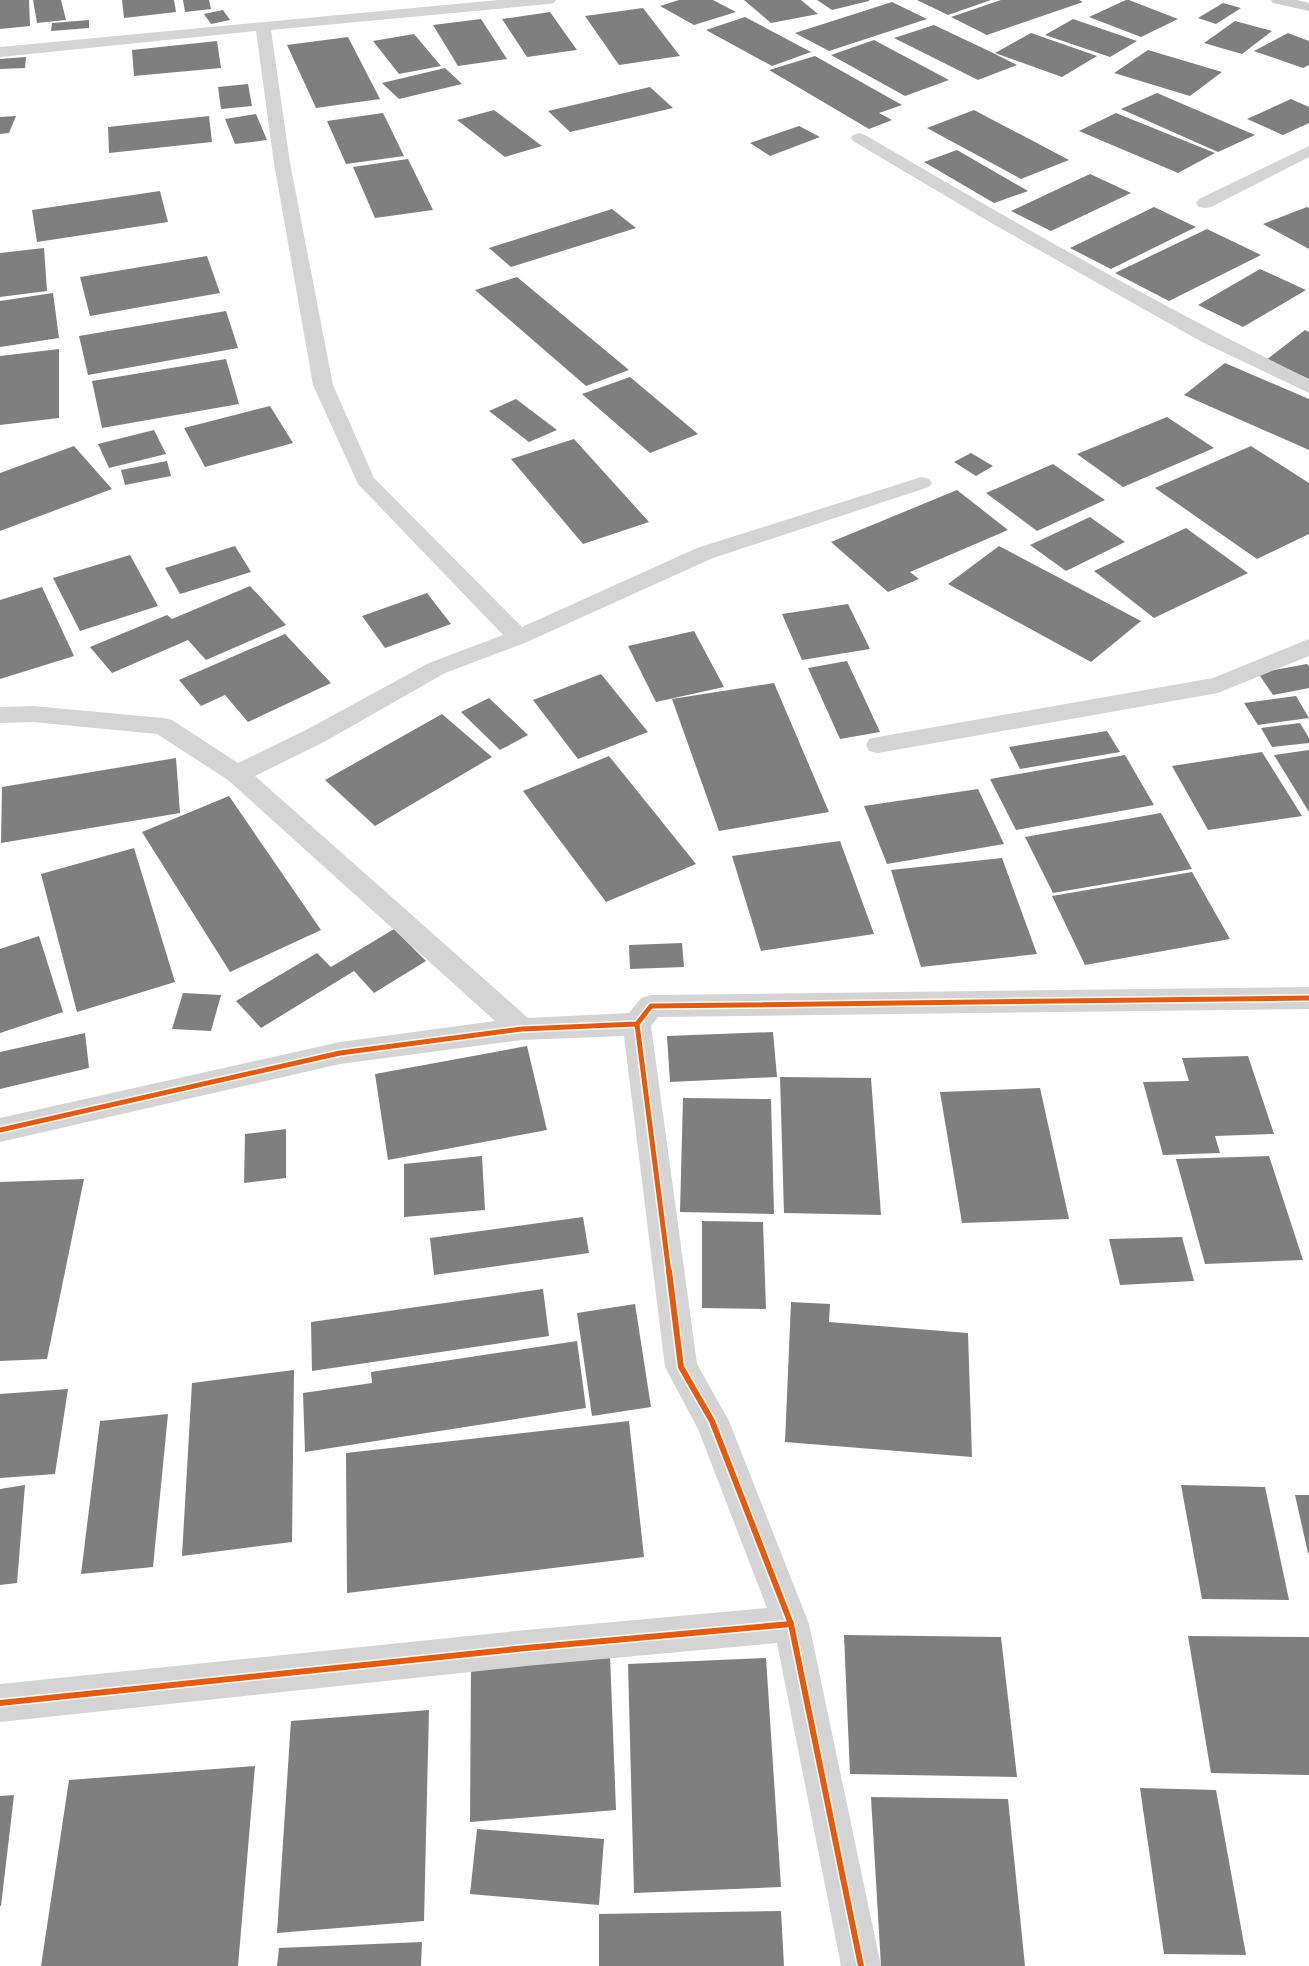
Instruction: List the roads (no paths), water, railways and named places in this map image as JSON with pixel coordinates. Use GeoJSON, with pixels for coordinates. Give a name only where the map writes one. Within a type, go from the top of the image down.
{"type":"FeatureCollection","features":[{"type":"Feature","properties":{"kind":"main road"},"geometry":{"type":"LineString","coordinates":[[1278,0],[1309,7]]}},
{"type":"Feature","properties":{"kind":"street"},"geometry":{"type":"LineString","coordinates":[[0,52],[263,28],[403,12],[548,0]]}},
{"type":"Feature","properties":{"kind":"street"},"geometry":{"type":"LineString","coordinates":[[263,28],[282,163],[323,385],[365,480],[519,636]]}},
{"type":"Feature","properties":{"kind":"street"},"geometry":{"type":"LineString","coordinates":[[859,138],[999,220],[1209,338],[1309,387]]}},
{"type":"Feature","properties":{"kind":"street"},"geometry":{"type":"LineString","coordinates":[[1205,203],[1309,151]]}},
{"type":"Feature","properties":{"kind":"street"},"geometry":{"type":"LineString","coordinates":[[237,774],[315,736],[437,668],[519,636],[705,553],[922,484]]}},
{"type":"Feature","properties":{"kind":"street"},"geometry":{"type":"LineString","coordinates":[[878,745],[1218,685],[1309,647]]}},
{"type":"Feature","properties":{"kind":"street"},"geometry":{"type":"LineString","coordinates":[[0,715],[32,714],[163,726],[237,774],[522,1029]]}},
{"type":"Feature","properties":{"kind":"street"},"geometry":{"type":"LineString","coordinates":[[861,1966],[792,1624],[712,1421],[681,1367],[637,1024],[652,1006],[1309,998]]}},
{"type":"Feature","properties":{"kind":"street"},"geometry":{"type":"LineString","coordinates":[[0,1130],[340,1053],[522,1029],[637,1024]]}},
{"type":"Feature","properties":{"kind":"street"},"geometry":{"type":"LineString","coordinates":[[0,1703],[526,1648],[792,1624]]}}]}
